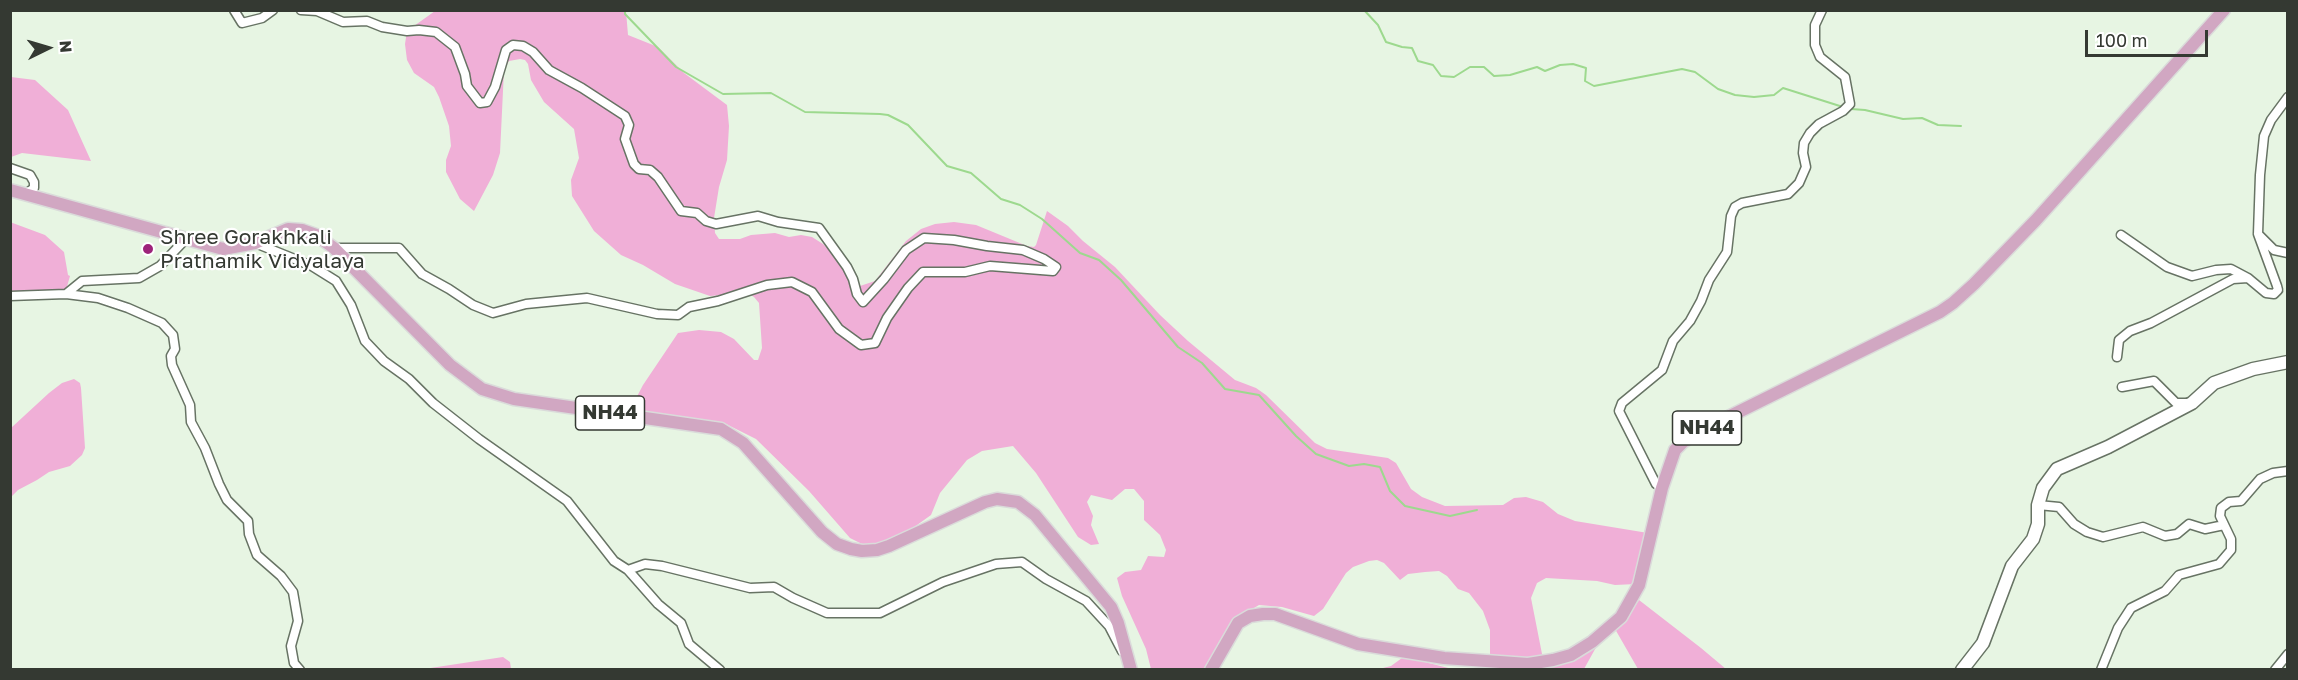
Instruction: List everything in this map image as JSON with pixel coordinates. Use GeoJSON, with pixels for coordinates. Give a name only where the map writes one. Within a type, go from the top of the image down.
{"type":"FeatureCollection","features":[{"type":"Feature","properties":{"kind":"main road","name":"NH44"},"geometry":{"type":"LineString","coordinates":[[1211,669],[1238,623],[1250,616],[1263,614],[1275,614],[1358,644],[1444,658],[1528,664],[1571,655],[1592,642],[1629,605],[1639,585],[1662,488],[1675,450],[1683,442],[1700,431],[1940,312],[1953,303],[1974,285],[2036,220],[2224,10]]}},
{"type":"Feature","properties":{"kind":"main road","name":"NH44"},"geometry":{"type":"LineString","coordinates":[[10,190],[223,249],[255,243],[288,229],[302,230],[316,235],[334,248],[450,365],[482,389],[514,399],[721,429],[743,443],[822,532],[837,544],[851,549],[877,550],[889,546],[985,502],[1003,499],[1018,502],[1035,515],[1111,607],[1118,623],[1130,667]]}},
{"type":"Feature","properties":{"kind":"main road"},"geometry":{"type":"LineString","coordinates":[[1962,669],[1983,643],[2012,566],[2033,539],[2038,524],[2038,505],[2043,488],[2057,470],[2108,447],[2192,403],[2214,383],[2253,369],[2288,362]]}},
{"type":"Feature","properties":{"kind":"street"},"geometry":{"type":"LineString","coordinates":[[234,10],[242,23],[262,18],[273,10]]}},
{"type":"Feature","properties":{"kind":"street"},"geometry":{"type":"LineString","coordinates":[[301,10],[317,11],[343,22],[367,21],[382,27],[407,32],[419,30],[436,32],[454,47],[465,74],[467,86],[480,103],[487,102],[495,87],[506,50],[513,45],[522,46],[533,52],[549,70],[625,116],[629,125],[625,139],[634,164],[639,169],[650,170],[658,177],[681,211],[697,213],[706,221],[716,224],[758,216],[778,222],[819,228],[847,267],[862,302],[884,279],[906,250],[924,238],[1023,250],[1056,267],[1053,271],[990,266],[965,272],[923,272],[908,288],[887,318],[875,342],[861,345],[839,329],[812,292],[792,282],[767,285],[718,301],[689,307],[678,315],[657,314],[587,298],[526,304],[493,314],[473,305],[422,274],[399,248],[334,248]]}},
{"type":"Feature","properties":{"kind":"street"},"geometry":{"type":"LineString","coordinates":[[1662,488],[1656,484],[1641,451],[1620,417],[1619,411],[1622,403],[1646,386],[1662,370],[1673,340],[1690,321],[1709,280],[1727,252],[1731,216],[1735,207],[1742,203],[1788,194],[1799,183],[1806,167],[1803,153],[1804,143],[1810,133],[1819,124],[1843,111],[1850,104],[1845,77],[1820,57],[1815,45],[1815,25],[1822,10]]}},
{"type":"Feature","properties":{"kind":"street"},"geometry":{"type":"LineString","coordinates":[[2121,235],[2167,267],[2192,276],[2232,269],[2248,278],[2266,293],[2274,294],[2277,290],[2258,234],[2260,175],[2264,136],[2271,120],[2288,97]]}},
{"type":"Feature","properties":{"kind":"street"},"geometry":{"type":"LineString","coordinates":[[10,168],[30,175],[34,188],[26,194]]}},
{"type":"Feature","properties":{"kind":"street"},"geometry":{"type":"LineString","coordinates":[[2258,234],[2274,250],[2288,253]]}},
{"type":"Feature","properties":{"kind":"street"},"geometry":{"type":"LineString","coordinates":[[66,294],[82,281],[139,278],[160,266],[182,243],[181,239]]}},
{"type":"Feature","properties":{"kind":"street"},"geometry":{"type":"LineString","coordinates":[[255,243],[312,266],[336,281],[351,305],[364,341],[384,361],[409,379],[434,403],[479,439],[567,501],[614,561],[628,570],[658,604],[681,623],[689,644],[720,669]]}},
{"type":"Feature","properties":{"kind":"street"},"geometry":{"type":"LineString","coordinates":[[2117,357],[2119,340],[2130,330],[2151,323],[2233,279],[2248,278]]}},
{"type":"Feature","properties":{"kind":"street"},"geometry":{"type":"LineString","coordinates":[[10,296],[66,294],[98,298],[162,323],[173,335],[175,349],[171,356],[172,365],[190,405],[190,422],[205,448],[227,500],[248,522],[249,534],[257,555],[281,576],[293,592],[298,621],[291,646],[294,663],[300,669]]}},
{"type":"Feature","properties":{"kind":"street"},"geometry":{"type":"LineString","coordinates":[[2122,387],[2154,381],[2176,403],[2192,403]]}},
{"type":"Feature","properties":{"kind":"street"},"geometry":{"type":"LineString","coordinates":[[2101,669],[2118,628],[2131,608],[2165,591],[2179,575],[2219,564],[2231,550],[2231,539],[2220,516],[2221,508],[2229,502],[2241,501],[2260,479],[2273,473],[2288,471]]}},
{"type":"Feature","properties":{"kind":"street"},"geometry":{"type":"LineString","coordinates":[[2038,505],[2059,507],[2074,524],[2087,532],[2103,537],[2144,527],[2165,536],[2177,534],[2189,524],[2205,530],[2224,525]]}},
{"type":"Feature","properties":{"kind":"street"},"geometry":{"type":"LineString","coordinates":[[628,570],[645,564],[662,566],[750,588],[774,587],[827,613],[880,613],[943,582],[996,564],[1022,562],[1046,579],[1086,601],[1109,626],[1130,667]]}},
{"type":"Feature","properties":{"kind":"street"},"geometry":{"type":"LineString","coordinates":[[2275,669],[2288,654]]}},
{"type":"Feature","properties":{"kind":"shaded area"},"geometry":{"type":"Polygon","coordinates":[[[435,11],[626,11],[628,35],[658,47],[684,73],[727,105],[729,126],[727,160],[719,187],[714,218],[715,233],[719,239],[740,239],[751,235],[775,233],[789,237],[801,235],[812,237],[836,256],[857,287],[875,281],[906,241],[921,229],[935,224],[954,222],[976,225],[1034,247],[1047,211],[1115,267],[1188,341],[1235,380],[1256,388],[1266,395],[1315,443],[1327,449],[1388,458],[1396,463],[1411,489],[1422,497],[1445,506],[1503,505],[1514,498],[1526,497],[1543,502],[1558,514],[1575,521],[1648,533],[1636,584],[1615,585],[1597,581],[1546,578],[1537,583],[1531,598],[1543,659],[1490,658],[1490,630],[1483,611],[1469,593],[1458,589],[1447,576],[1439,571],[1408,574],[1400,580],[1384,563],[1377,560],[1369,561],[1353,567],[1346,573],[1323,609],[1314,616],[1282,607],[1259,605],[1234,620],[1205,669],[1151,669],[1146,649],[1122,596],[1117,578],[1125,572],[1141,570],[1148,556],[1164,557],[1166,550],[1160,535],[1144,520],[1144,501],[1134,489],[1125,489],[1112,500],[1091,495],[1087,502],[1093,516],[1091,525],[1099,544],[1091,545],[1078,537],[1036,473],[1013,446],[982,451],[967,460],[940,493],[931,515],[889,545],[868,547],[850,538],[809,491],[756,439],[726,424],[630,410],[643,385],[678,333],[699,330],[721,332],[734,339],[754,360],[758,360],[762,348],[759,303],[748,293],[710,296],[675,284],[621,255],[594,231],[572,196],[571,180],[579,158],[574,129],[544,102],[531,80],[525,60],[509,61],[504,70],[500,153],[493,175],[474,211],[460,199],[446,172],[446,160],[451,146],[449,126],[439,97],[434,87],[414,73],[407,60],[405,44],[407,31],[435,11]]]}},
{"type":"Feature","properties":{"kind":"shaded area"},"geometry":{"type":"Polygon","coordinates":[[[11,77],[35,80],[68,110],[91,161],[22,153],[11,157],[11,77]]]}},
{"type":"Feature","properties":{"kind":"shaded area"},"geometry":{"type":"Polygon","coordinates":[[[10,222],[45,235],[64,252],[70,276],[66,290],[11,291],[10,222]]]}},
{"type":"Feature","properties":{"kind":"shaded area"},"geometry":{"type":"Polygon","coordinates":[[[74,379],[80,383],[81,388],[85,448],[82,455],[70,466],[49,472],[18,490],[11,497],[11,428],[49,393],[62,383],[74,379]]]}},
{"type":"Feature","properties":{"kind":"shaded area"},"geometry":{"type":"Polygon","coordinates":[[[1639,600],[1726,669],[1638,669],[1615,629],[1627,618],[1639,600]]]}},
{"type":"Feature","properties":{"kind":"shaded area"},"geometry":{"type":"Polygon","coordinates":[[[1599,642],[1584,669],[1495,670],[1495,664],[1543,668],[1570,661],[1599,642]]]}},
{"type":"Feature","properties":{"kind":"shaded area"},"geometry":{"type":"Polygon","coordinates":[[[503,657],[510,662],[511,669],[424,669],[503,657]]]}},
{"type":"Feature","properties":{"kind":"shaded area"},"geometry":{"type":"Polygon","coordinates":[[[1402,658],[1452,669],[1379,669],[1391,666],[1402,658]]]}},
{"type":"Feature","properties":{"kind":"waterway"},"geometry":{"type":"LineString","coordinates":[[625,10],[625,14],[676,67],[723,94],[771,93],[805,112],[888,115],[908,125],[947,166],[971,173],[1001,199],[1020,205],[1042,219],[1080,253],[1099,260],[1121,280],[1178,347],[1202,363],[1225,389],[1259,395],[1296,436],[1316,454],[1349,466],[1364,464],[1380,467],[1390,491],[1405,506],[1450,516],[1477,510]]}},
{"type":"Feature","properties":{"kind":"waterway"},"geometry":{"type":"LineString","coordinates":[[1364,10],[1378,25],[1386,42],[1412,48],[1418,61],[1433,65],[1441,76],[1454,77],[1470,67],[1484,67],[1494,76],[1510,75],[1537,67],[1545,71],[1560,65],[1573,64],[1586,68],[1585,81],[1594,86],[1682,69],[1695,72],[1718,89],[1735,95],[1754,97],[1774,95],[1783,88],[1843,107]]}},
{"type":"Feature","properties":{"kind":"waterway"},"geometry":{"type":"LineString","coordinates":[[1851,109],[1903,119],[1922,118],[1938,125],[1961,126]]}},
{"type":"Feature","properties":{"kind":"place","name":"Shree Gorakhkali Prathamik Vidyalaya"},"geometry":{"type":"Point","coordinates":[148,249]}}]}
